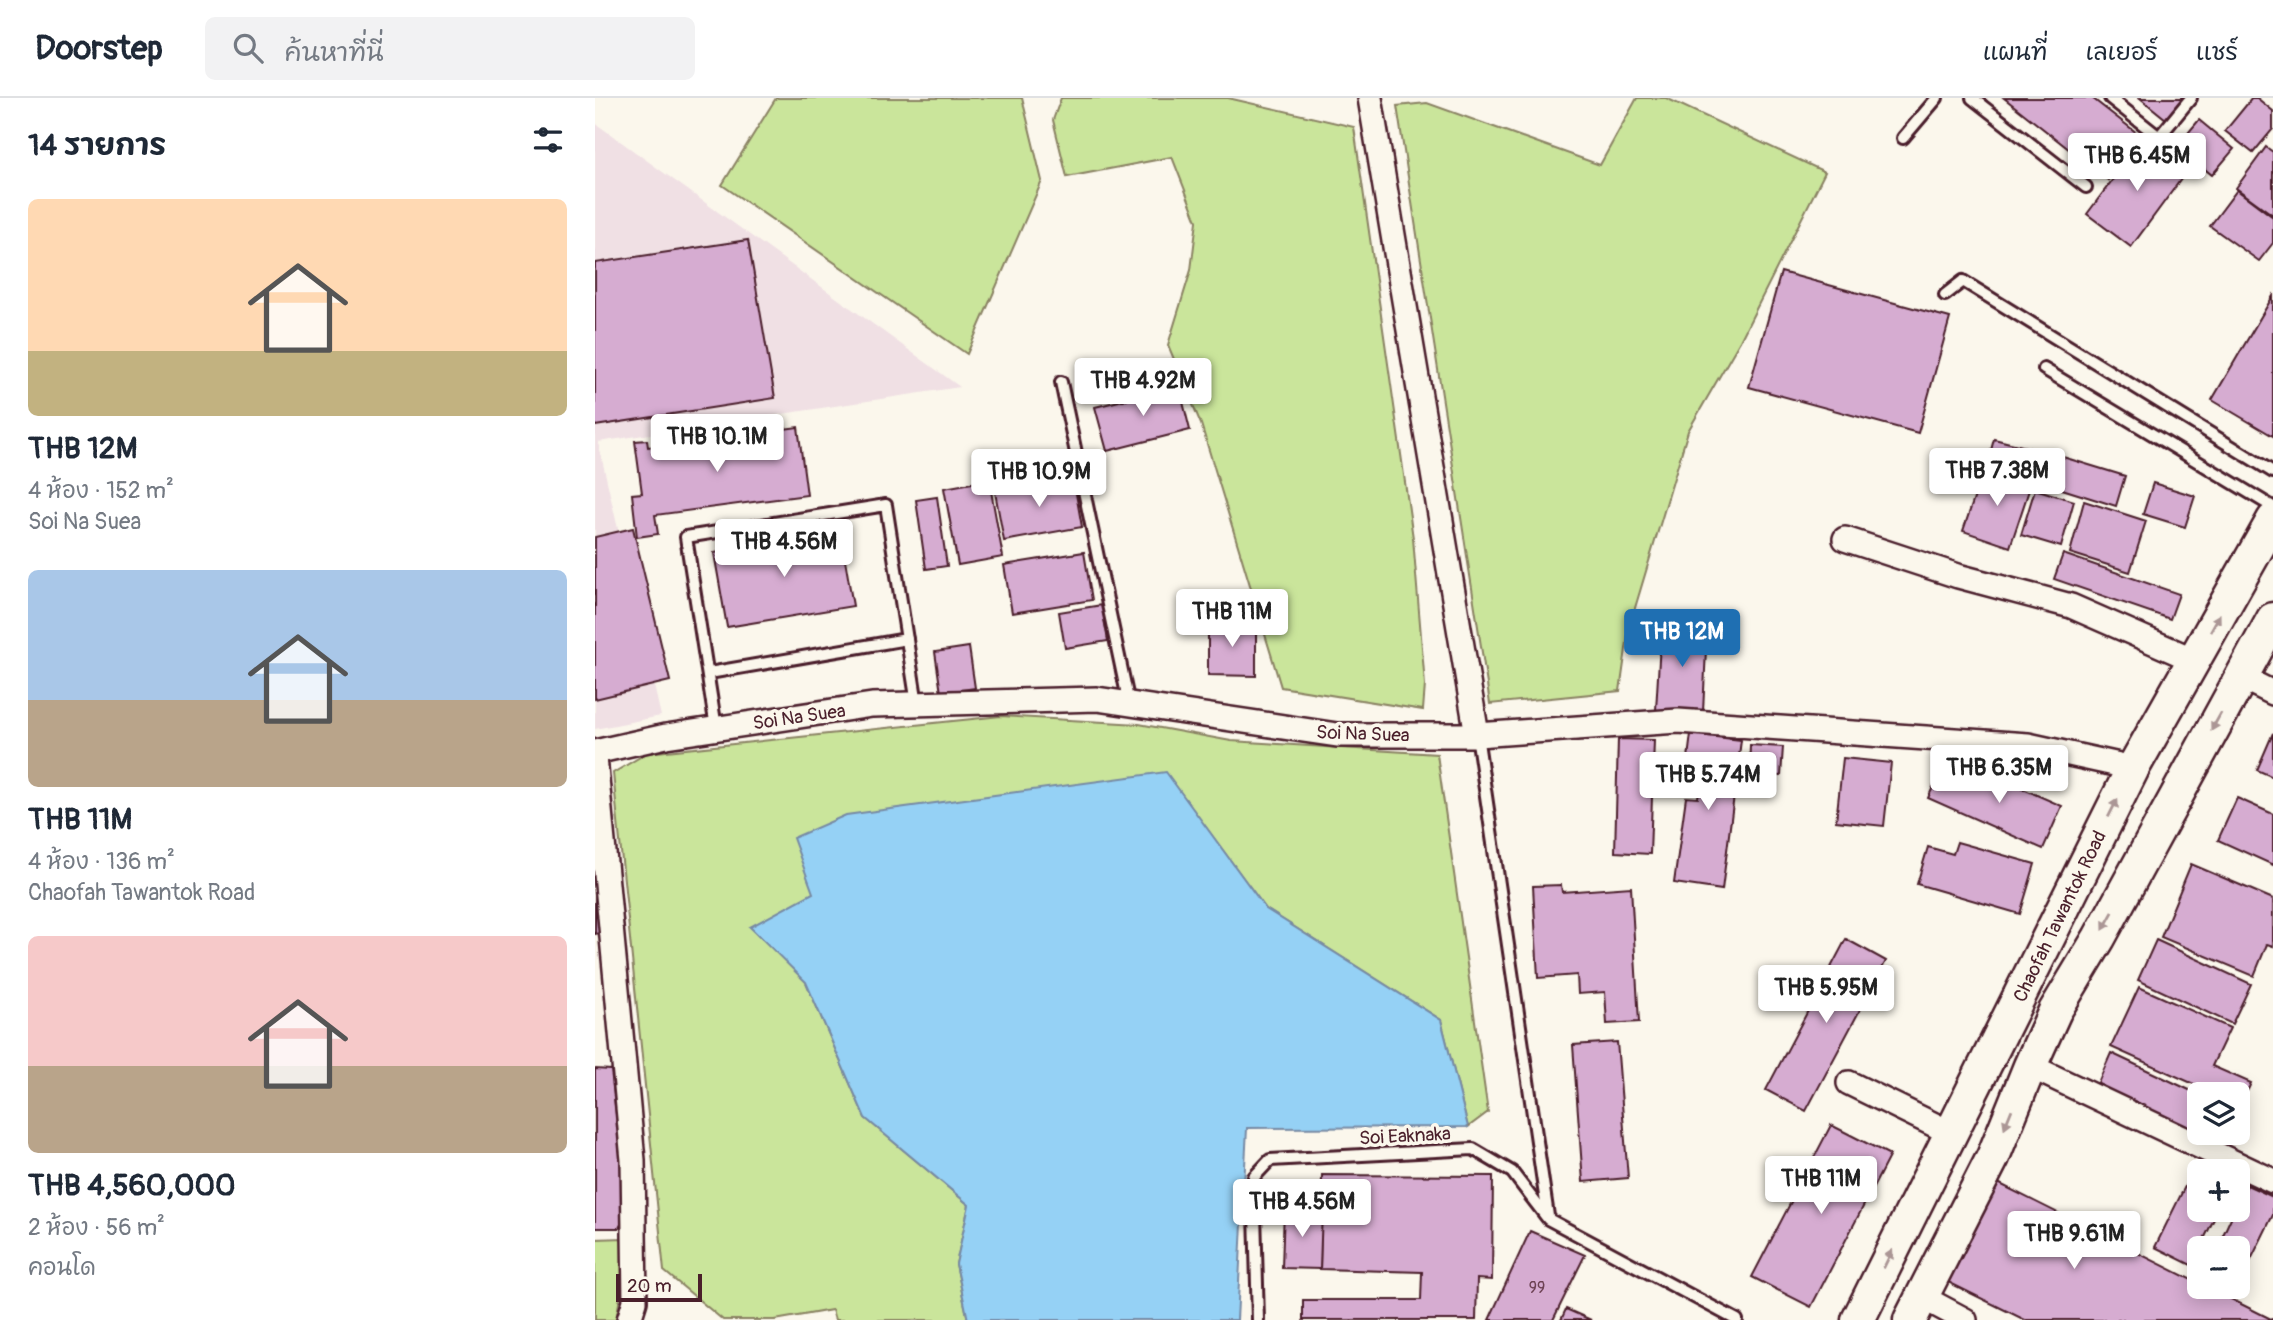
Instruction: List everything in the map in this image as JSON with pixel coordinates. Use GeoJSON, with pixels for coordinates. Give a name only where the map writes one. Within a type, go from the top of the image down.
{"type":"FeatureCollection","features":[{"type":"Feature","properties":{"kind":"main road","name":"Chaofah Tawantok Road"},"geometry":{"type":"LineString","coordinates":[[1858,1320],[2133,768],[2273,520]]}},
{"type":"Feature","properties":{"kind":"main road","name":"Chaofah Tawantok Road"},"geometry":{"type":"LineString","coordinates":[[1916,1308],[1993,1157],[2055,1011],[2098,938],[2273,619]]}},
{"type":"Feature","properties":{"kind":"street"},"geometry":{"type":"LineString","coordinates":[[1370,98],[1478,735]]}},
{"type":"Feature","properties":{"kind":"street"},"geometry":{"type":"LineString","coordinates":[[1845,539],[1958,576],[2071,606],[2194,660]]}},
{"type":"Feature","properties":{"kind":"street"},"geometry":{"type":"LineString","coordinates":[[2241,677],[2273,693]]}},
{"type":"Feature","properties":{"kind":"street","name":"Soi Na Suea"},"geometry":{"type":"LineString","coordinates":[[595,754],[666,736],[871,705],[1097,699],[1337,735],[1478,735],[1678,720],[2028,745],[2133,768]]}},
{"type":"Feature","properties":{"kind":"street"},"geometry":{"type":"LineString","coordinates":[[595,754],[633,1160],[635,1301],[629,1320]]}},
{"type":"Feature","properties":{"kind":"street"},"geometry":{"type":"LineString","coordinates":[[2030,1066],[2273,1181]]}},
{"type":"Feature","properties":{"kind":"street"},"geometry":{"type":"LineString","coordinates":[[1849,1083],[1951,1133]]}},
{"type":"Feature","properties":{"kind":"street"},"geometry":{"type":"LineString","coordinates":[[1916,1308],[1965,1320]]}},
{"type":"Feature","properties":{"kind":"lane"},"geometry":{"type":"LineString","coordinates":[[1903,138],[1937,98]]}},
{"type":"Feature","properties":{"kind":"lane"},"geometry":{"type":"LineString","coordinates":[[1972,98],[2086,187]]}},
{"type":"Feature","properties":{"kind":"lane"},"geometry":{"type":"LineString","coordinates":[[2110,98],[2159,137],[2191,98]]}},
{"type":"Feature","properties":{"kind":"lane"},"geometry":{"type":"LineString","coordinates":[[1945,295],[1963,281],[2273,472]]}},
{"type":"Feature","properties":{"kind":"lane"},"geometry":{"type":"LineString","coordinates":[[2044,369],[2273,506]]}},
{"type":"Feature","properties":{"kind":"lane"},"geometry":{"type":"LineString","coordinates":[[1061,382],[1129,704]]}},
{"type":"Feature","properties":{"kind":"lane"},"geometry":{"type":"LineString","coordinates":[[716,728],[686,537],[886,505],[917,704]]}},
{"type":"Feature","properties":{"kind":"lane"},"geometry":{"type":"LineString","coordinates":[[709,673],[907,639]]}},
{"type":"Feature","properties":{"kind":"lane"},"geometry":{"type":"LineString","coordinates":[[1478,735],[1548,1219]]}},
{"type":"Feature","properties":{"kind":"lane","name":"Soi Eaknaka"},"geometry":{"type":"LineString","coordinates":[[1258,1320],[1254,1177],[1270,1160],[1473,1149],[1513,1172],[1548,1219],[1737,1320]]}},
{"type":"Feature","properties":{"kind":"shaded area"},"geometry":{"type":"Polygon","coordinates":[[[595,123],[960,387],[598,442],[661,716],[595,729],[595,123]]]}},
{"type":"Feature","properties":{"kind":"green space"},"geometry":{"type":"Polygon","coordinates":[[[776,98],[1022,98],[1042,181],[967,354],[722,185],[776,98]]]}},
{"type":"Feature","properties":{"kind":"green space"},"geometry":{"type":"Polygon","coordinates":[[[1061,98],[1228,98],[1354,127],[1413,538],[1425,685],[1423,710],[1281,687],[1201,424],[1168,345],[1191,270],[1197,221],[1172,157],[1067,177],[1053,120],[1061,98]]]}},
{"type":"Feature","properties":{"kind":"green space"},"geometry":{"type":"Polygon","coordinates":[[[1637,98],[1666,98],[1825,172],[1740,341],[1688,431],[1629,628],[1620,691],[1490,704],[1397,106],[1427,103],[1600,165],[1637,98]]]}},
{"type":"Feature","properties":{"kind":"green space"},"geometry":{"type":"Polygon","coordinates":[[[1001,716],[1139,724],[1231,741],[1437,754],[1488,1112],[1468,1127],[1441,1020],[1266,909],[1166,773],[814,893],[751,927],[806,982],[865,1118],[969,1205],[956,1264],[968,1320],[835,1320],[832,1310],[775,1320],[723,1320],[664,1271],[613,773],[647,753],[1001,716]]]}},
{"type":"Feature","properties":{"kind":"green space"},"geometry":{"type":"Polygon","coordinates":[[[624,1238],[622,1286],[616,1320],[595,1320],[595,1239],[624,1238]]]}},
{"type":"Feature","properties":{"kind":"water"},"geometry":{"type":"Polygon","coordinates":[[[1166,772],[1266,909],[1441,1020],[1468,1127],[1247,1128],[1237,1320],[968,1320],[956,1264],[969,1205],[865,1118],[806,982],[750,927],[813,893],[793,838],[846,815],[1166,772]]]}},
{"type":"Feature","properties":{"kind":"building"},"geometry":{"type":"Polygon","coordinates":[[[2004,98],[2092,98],[2142,137],[2108,180],[2004,98]]]}},
{"type":"Feature","properties":{"kind":"building"},"geometry":{"type":"Polygon","coordinates":[[[2140,98],[2183,98],[2166,119],[2140,98]]]}},
{"type":"Feature","properties":{"kind":"building"},"geometry":{"type":"Polygon","coordinates":[[[2252,98],[2257,98],[2273,111],[2273,129],[2253,153],[2225,131],[2252,98]]]}},
{"type":"Feature","properties":{"kind":"building"},"geometry":{"type":"Polygon","coordinates":[[[2199,120],[2234,149],[2212,175],[2177,146],[2199,120]]]}},
{"type":"Feature","properties":{"kind":"building"},"geometry":{"type":"Polygon","coordinates":[[[2143,139],[2187,171],[2131,247],[2087,214],[2143,139]]]}},
{"type":"Feature","properties":{"kind":"building"},"geometry":{"type":"Polygon","coordinates":[[[2266,147],[2273,152],[2273,215],[2236,188],[2266,147]]]}},
{"type":"Feature","properties":{"kind":"building"},"geometry":{"type":"Polygon","coordinates":[[[2237,190],[2273,217],[2273,243],[2259,261],[2210,226],[2237,190]]]}},
{"type":"Feature","properties":{"kind":"building"},"geometry":{"type":"Polygon","coordinates":[[[748,240],[775,398],[595,426],[595,263],[748,240]]]}},
{"type":"Feature","properties":{"kind":"building"},"geometry":{"type":"Polygon","coordinates":[[[1781,272],[1950,318],[1918,433],[1749,387],[1781,272]]]}},
{"type":"Feature","properties":{"kind":"building"},"geometry":{"type":"Polygon","coordinates":[[[2273,296],[2273,436],[2212,400],[2273,296]]]}},
{"type":"Feature","properties":{"kind":"building"},"geometry":{"type":"Polygon","coordinates":[[[1179,386],[1190,430],[1107,451],[1095,407],[1179,386]]]}},
{"type":"Feature","properties":{"kind":"building"},"geometry":{"type":"Polygon","coordinates":[[[798,427],[807,495],[655,515],[658,534],[637,537],[632,494],[642,493],[635,441],[647,440],[648,447],[798,427]]]}},
{"type":"Feature","properties":{"kind":"building"},"geometry":{"type":"Polygon","coordinates":[[[1994,439],[2038,450],[2029,479],[1987,465],[1994,439]]]}},
{"type":"Feature","properties":{"kind":"building"},"geometry":{"type":"Polygon","coordinates":[[[2053,454],[2125,476],[2116,506],[2043,483],[2053,454]]]}},
{"type":"Feature","properties":{"kind":"building"},"geometry":{"type":"Polygon","coordinates":[[[1984,469],[2031,484],[2010,547],[1963,531],[1984,469]]]}},
{"type":"Feature","properties":{"kind":"building"},"geometry":{"type":"Polygon","coordinates":[[[1073,477],[1082,527],[1004,541],[995,492],[1073,477]]]}},
{"type":"Feature","properties":{"kind":"building"},"geometry":{"type":"Polygon","coordinates":[[[989,480],[1003,557],[958,565],[944,488],[989,480]]]}},
{"type":"Feature","properties":{"kind":"building"},"geometry":{"type":"Polygon","coordinates":[[[2153,483],[2195,496],[2185,527],[2143,514],[2153,483]]]}},
{"type":"Feature","properties":{"kind":"building"},"geometry":{"type":"Polygon","coordinates":[[[2035,489],[2074,501],[2061,547],[2021,535],[2035,489]]]}},
{"type":"Feature","properties":{"kind":"building"},"geometry":{"type":"Polygon","coordinates":[[[937,497],[947,566],[926,569],[916,500],[937,497]]]}},
{"type":"Feature","properties":{"kind":"building"},"geometry":{"type":"Polygon","coordinates":[[[2084,501],[2146,521],[2130,572],[2070,553],[2084,501]]]}},
{"type":"Feature","properties":{"kind":"building"},"geometry":{"type":"Polygon","coordinates":[[[633,528],[670,681],[595,699],[595,537],[633,528]]]}},
{"type":"Feature","properties":{"kind":"building"},"geometry":{"type":"Polygon","coordinates":[[[840,531],[853,606],[727,627],[714,553],[840,531]]]}},
{"type":"Feature","properties":{"kind":"building"},"geometry":{"type":"Polygon","coordinates":[[[1084,552],[1092,600],[1012,613],[1004,565],[1084,552]]]}},
{"type":"Feature","properties":{"kind":"building"},"geometry":{"type":"Polygon","coordinates":[[[2063,554],[2179,594],[2170,619],[2054,579],[2063,554]]]}},
{"type":"Feature","properties":{"kind":"building"},"geometry":{"type":"Polygon","coordinates":[[[1102,605],[1108,641],[1065,648],[1059,612],[1102,605]]]}},
{"type":"Feature","properties":{"kind":"building"},"geometry":{"type":"Polygon","coordinates":[[[1208,622],[1256,623],[1256,676],[1208,675],[1208,622]]]}},
{"type":"Feature","properties":{"kind":"building"},"geometry":{"type":"Polygon","coordinates":[[[1661,626],[1707,628],[1703,712],[1656,710],[1661,626]]]}},
{"type":"Feature","properties":{"kind":"building"},"geometry":{"type":"Polygon","coordinates":[[[969,647],[975,688],[941,693],[935,652],[969,647]]]}},
{"type":"Feature","properties":{"kind":"building"},"geometry":{"type":"Polygon","coordinates":[[[2273,733],[2273,777],[2257,770],[2273,733]]]}},
{"type":"Feature","properties":{"kind":"building"},"geometry":{"type":"Polygon","coordinates":[[[1691,734],[1741,740],[1722,890],[1674,883],[1686,797],[1698,798],[1701,776],[1686,774],[1691,734]]]}},
{"type":"Feature","properties":{"kind":"building"},"geometry":{"type":"Polygon","coordinates":[[[1618,739],[1654,740],[1650,854],[1615,852],[1618,739]]]}},
{"type":"Feature","properties":{"kind":"building"},"geometry":{"type":"Polygon","coordinates":[[[1750,745],[1783,747],[1781,776],[1749,774],[1750,745]]]}},
{"type":"Feature","properties":{"kind":"building"},"geometry":{"type":"Polygon","coordinates":[[[1843,758],[1891,763],[1884,826],[1836,821],[1843,758]]]}},
{"type":"Feature","properties":{"kind":"building"},"geometry":{"type":"Polygon","coordinates":[[[1966,764],[2062,806],[2043,849],[1928,798],[1938,776],[1957,785],[1966,764]]]}},
{"type":"Feature","properties":{"kind":"building"},"geometry":{"type":"Polygon","coordinates":[[[2237,798],[2273,814],[2273,865],[2218,840],[2237,798]]]}},
{"type":"Feature","properties":{"kind":"building"},"geometry":{"type":"Polygon","coordinates":[[[1957,842],[2035,864],[2020,914],[1917,884],[1928,847],[1953,854],[1957,842]]]}},
{"type":"Feature","properties":{"kind":"building"},"geometry":{"type":"Polygon","coordinates":[[[2191,864],[2273,899],[2273,946],[2267,944],[2254,976],[2161,937],[2191,864]]]}},
{"type":"Feature","properties":{"kind":"building"},"geometry":{"type":"Polygon","coordinates":[[[595,882],[604,932],[595,934],[595,882]]]}},
{"type":"Feature","properties":{"kind":"building"},"geometry":{"type":"Polygon","coordinates":[[[1561,885],[1562,892],[1631,887],[1639,1022],[1607,1024],[1605,992],[1578,994],[1577,975],[1538,978],[1533,886],[1561,885]]]}},
{"type":"Feature","properties":{"kind":"building"},"geometry":{"type":"Polygon","coordinates":[[[1846,939],[1886,961],[1806,1111],[1766,1090],[1846,939]]]}},
{"type":"Feature","properties":{"kind":"building"},"geometry":{"type":"Polygon","coordinates":[[[2156,940],[2251,984],[2232,1024],[2138,980],[2156,940]]]}},
{"type":"Feature","properties":{"kind":"building"},"geometry":{"type":"Polygon","coordinates":[[[2139,987],[2230,1028],[2212,1066],[2249,1082],[2189,1082],[2111,1047],[2139,987]]]}},
{"type":"Feature","properties":{"kind":"building"},"geometry":{"type":"Polygon","coordinates":[[[1617,1042],[1628,1178],[1583,1182],[1573,1045],[1617,1042]]]}},
{"type":"Feature","properties":{"kind":"building"},"geometry":{"type":"Polygon","coordinates":[[[2111,1053],[2187,1089],[2187,1127],[2097,1085],[2111,1053]]]}},
{"type":"Feature","properties":{"kind":"building"},"geometry":{"type":"Polygon","coordinates":[[[595,1069],[611,1070],[627,1213],[619,1228],[595,1228],[595,1069]]]}},
{"type":"Feature","properties":{"kind":"building"},"geometry":{"type":"Polygon","coordinates":[[[1831,1125],[1890,1155],[1811,1307],[1752,1277],[1831,1125]]]}},
{"type":"Feature","properties":{"kind":"building"},"geometry":{"type":"Polygon","coordinates":[[[1322,1175],[1493,1176],[1492,1280],[1477,1279],[1476,1320],[1303,1320],[1303,1300],[1421,1300],[1422,1272],[1320,1269],[1322,1175]]]}},
{"type":"Feature","properties":{"kind":"building"},"geometry":{"type":"Polygon","coordinates":[[[2187,1182],[2187,1222],[2212,1222],[2206,1236],[2187,1236],[2187,1263],[2155,1247],[2187,1182]]]}},
{"type":"Feature","properties":{"kind":"building"},"geometry":{"type":"Polygon","coordinates":[[[1998,1183],[2187,1278],[2187,1299],[2231,1299],[2273,1320],[2025,1320],[1946,1281],[1998,1183]]]}},
{"type":"Feature","properties":{"kind":"building"},"geometry":{"type":"Polygon","coordinates":[[[2250,1186],[2273,1197],[2273,1215],[2250,1262],[2250,1236],[2223,1236],[2229,1222],[2250,1222],[2250,1186]]]}},
{"type":"Feature","properties":{"kind":"building"},"geometry":{"type":"Polygon","coordinates":[[[1284,1208],[1322,1209],[1320,1269],[1282,1268],[1284,1208]]]}},
{"type":"Feature","properties":{"kind":"building"},"geometry":{"type":"Polygon","coordinates":[[[1530,1231],[1585,1255],[1553,1320],[1489,1320],[1530,1231]]]}},
{"type":"Feature","properties":{"kind":"building"},"geometry":{"type":"Polygon","coordinates":[[[1566,1309],[1591,1320],[1561,1320],[1566,1309]]]}}]}
